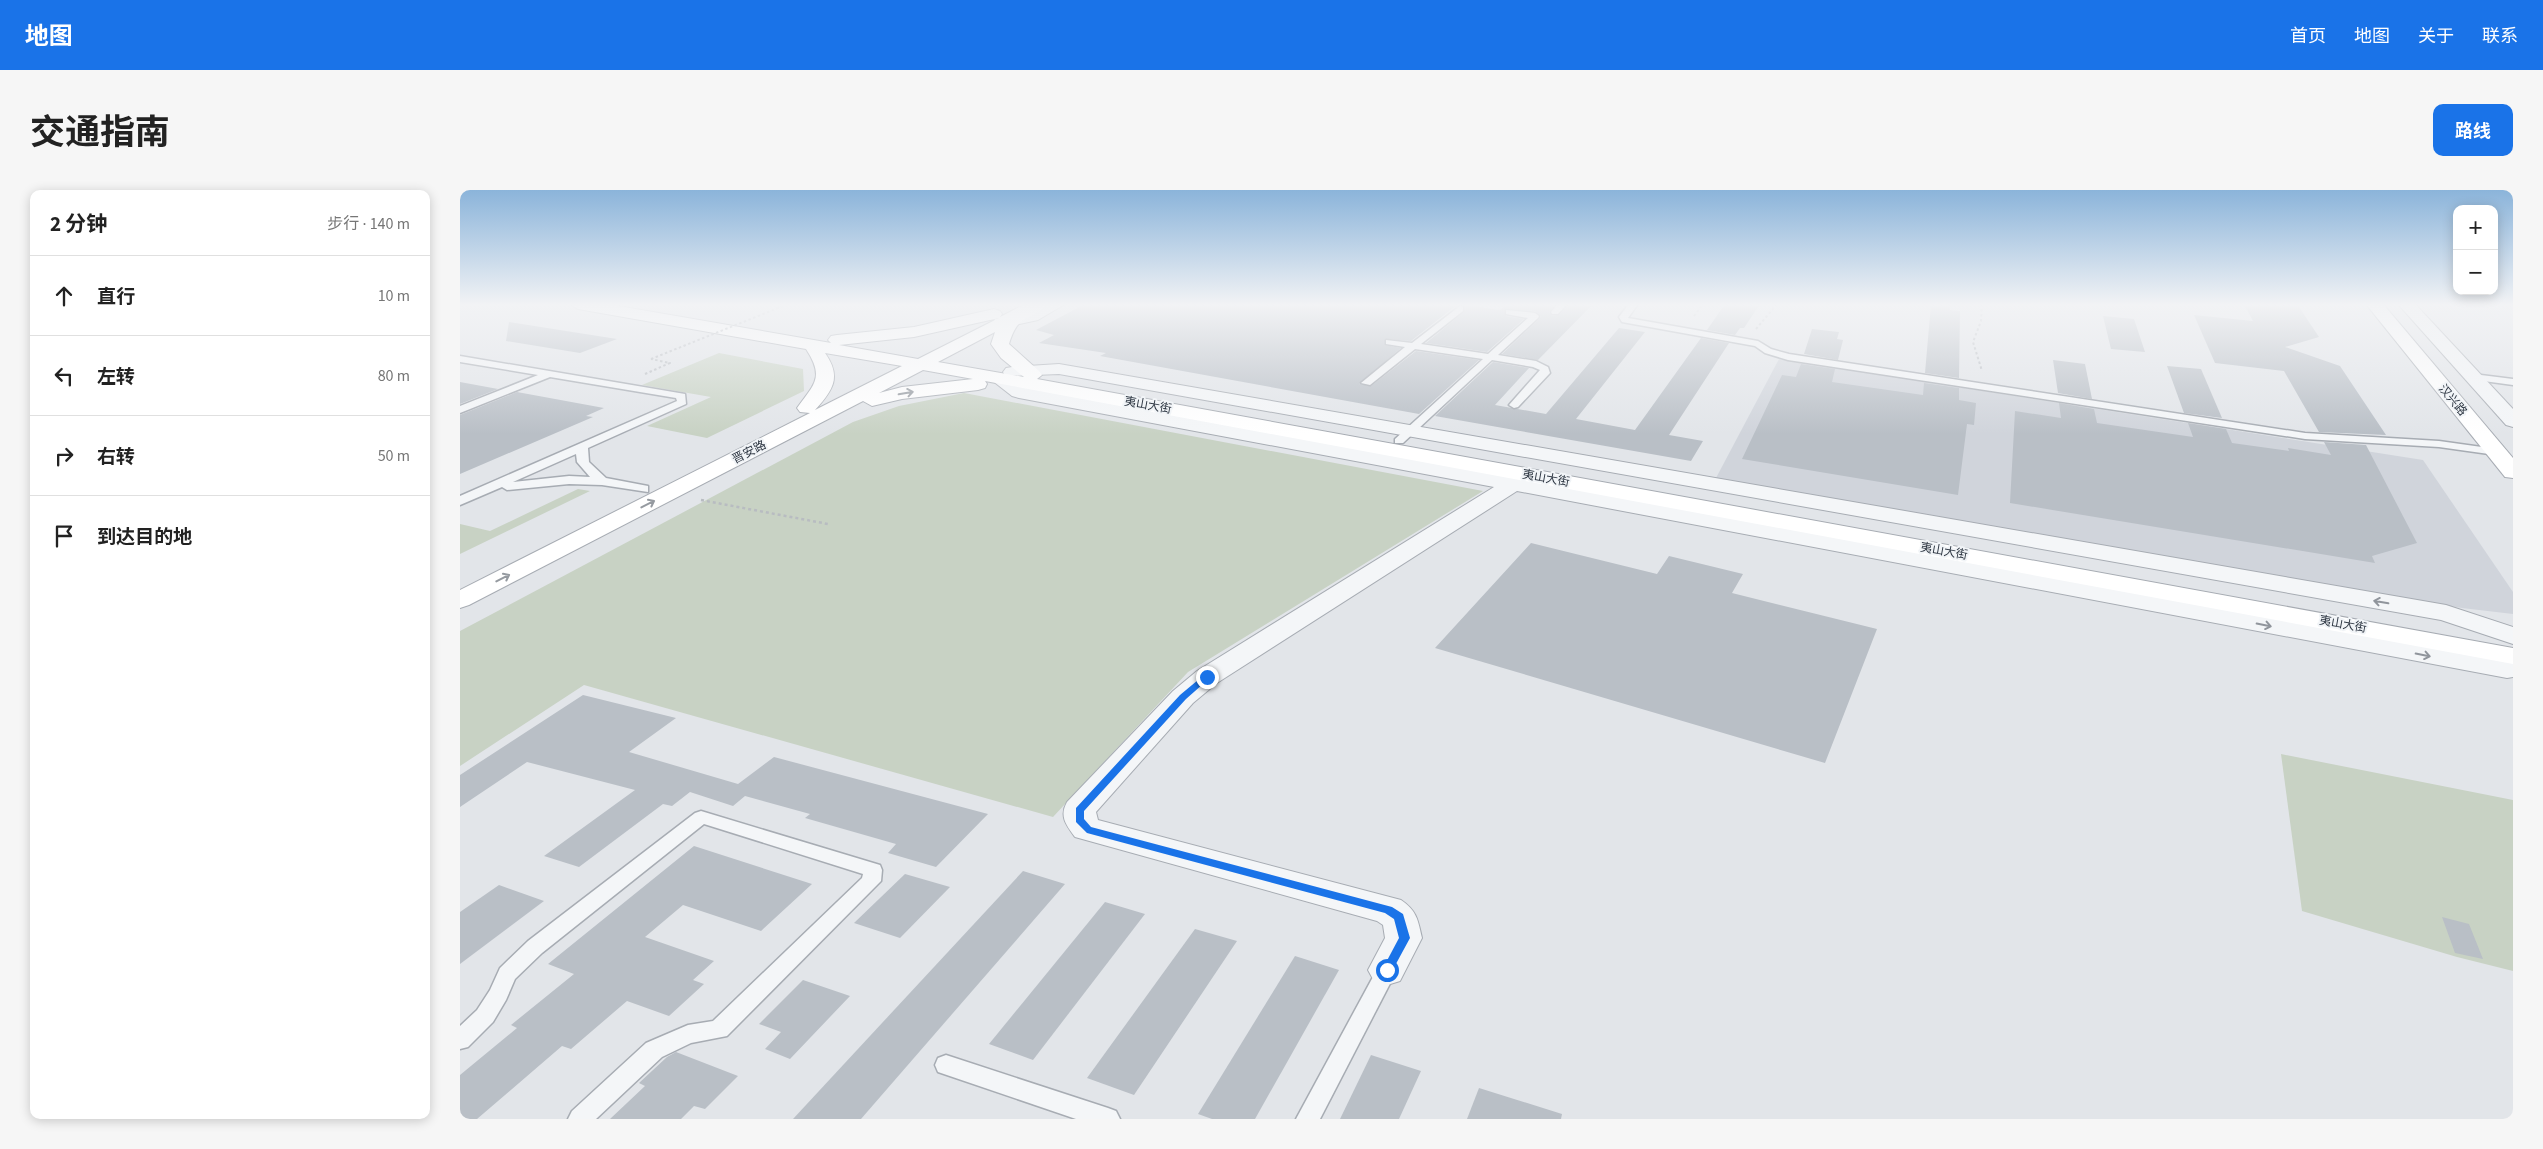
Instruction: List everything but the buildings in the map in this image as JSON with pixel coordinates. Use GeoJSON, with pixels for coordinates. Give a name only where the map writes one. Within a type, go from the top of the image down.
{"type":"FeatureCollection","features":[{"type":"Feature","properties":{"kind":"main road"},"geometry":{"type":"LineString","coordinates":[[822,347],[824,362],[828,373],[818,397],[816,411],[902,393],[1016,377],[1002,347]]}},
{"type":"Feature","properties":{"kind":"main road","name":"夷山大街"},"geometry":{"type":"LineString","coordinates":[[846,347],[1016,377],[2513,656]]}},
{"type":"Feature","properties":{"kind":"main road","name":"晋安路"},"geometry":{"type":"LineString","coordinates":[[460,582],[644,490],[816,411],[943,347]]}},
{"type":"Feature","properties":{"kind":"main road","name":"汉兴路"},"geometry":{"type":"LineString","coordinates":[[2412,347],[2505,452]]}},
{"type":"Feature","properties":{"kind":"main road","name":"汉兴路"},"geometry":{"type":"LineString","coordinates":[[2421,347],[2505,452],[2513,472]]}},
{"type":"Feature","properties":{"kind":"main road","name":"晋安路"},"geometry":{"type":"LineString","coordinates":[[460,600],[668,493],[816,411]]}},
{"type":"Feature","properties":{"kind":"main road","name":"夷山大街"},"geometry":{"type":"LineString","coordinates":[[1405,435],[2513,642]]}},
{"type":"Feature","properties":{"kind":"street"},"geometry":{"type":"LineString","coordinates":[[2446,347],[2513,422]]}},
{"type":"Feature","properties":{"kind":"street"},"geometry":{"type":"LineString","coordinates":[[2513,636],[2446,614],[1405,435],[1059,369],[1016,377],[1019,392],[1515,483],[1832,545],[2507,670],[2513,669]]}},
{"type":"Feature","properties":{"kind":"street"},"geometry":{"type":"LineString","coordinates":[[1387,970],[1404,938],[1399,917],[1388,910],[1087,829],[1080,820],[1079,810],[1183,697],[1207,677],[1515,483]]}},
{"type":"Feature","properties":{"kind":"lane"},"geometry":{"type":"LineString","coordinates":[[1366,384],[1412,347]]}},
{"type":"Feature","properties":{"kind":"lane"},"geometry":{"type":"LineString","coordinates":[[1423,347],[1536,364],[1544,369],[1545,373],[1514,405]]}},
{"type":"Feature","properties":{"kind":"lane"},"geometry":{"type":"LineString","coordinates":[[1405,435],[1501,347]]}},
{"type":"Feature","properties":{"kind":"lane"},"geometry":{"type":"LineString","coordinates":[[1763,347],[1768,351],[1788,357],[2331,440],[2439,444],[2505,452]]}},
{"type":"Feature","properties":{"kind":"lane"},"geometry":{"type":"LineString","coordinates":[[460,359],[681,396],[682,402],[466,499]]}},
{"type":"Feature","properties":{"kind":"lane"},"geometry":{"type":"LineString","coordinates":[[460,410],[550,374]]}},
{"type":"Feature","properties":{"kind":"lane"},"geometry":{"type":"LineString","coordinates":[[2473,377],[2513,382]]}},
{"type":"Feature","properties":{"kind":"lane"},"geometry":{"type":"LineString","coordinates":[[583,446],[580,456],[582,463],[602,481]]}},
{"type":"Feature","properties":{"kind":"lane"},"geometry":{"type":"LineString","coordinates":[[466,499],[504,486],[533,482],[602,481],[644,490]]}},
{"type":"Feature","properties":{"kind":"lane"},"geometry":{"type":"LineString","coordinates":[[460,1040],[485,1016],[499,994],[507,974],[535,947],[701,817],[873,870],[871,881],[719,1029],[688,1034],[654,1050],[580,1119]]}},
{"type":"Feature","properties":{"kind":"lane"},"geometry":{"type":"LineString","coordinates":[[1308,1119],[1387,970]]}},
{"type":"Feature","properties":{"kind":"lane"},"geometry":{"type":"LineString","coordinates":[[946,1064],[1108,1119]]}},
{"type":"Feature","properties":{"kind":"path"},"geometry":{"type":"LineString","coordinates":[[617,386],[670,363],[650,359],[679,347]]}},
{"type":"Feature","properties":{"kind":"path"},"geometry":{"type":"LineString","coordinates":[[1973,386],[1980,379],[1982,371],[1975,347]]}},
{"type":"Feature","properties":{"kind":"path"},"geometry":{"type":"LineString","coordinates":[[668,493],[828,524]]}},
{"type":"Feature","properties":{"kind":"shaded area"},"geometry":{"type":"Polygon","coordinates":[[[1779,359],[2423,460],[2513,592],[2513,614],[2462,608],[1716,478],[1779,359]]]}},
{"type":"Feature","properties":{"kind":"green space"},"geometry":{"type":"Polygon","coordinates":[[[719,353],[803,369],[804,391],[707,438],[647,426],[711,397],[642,385],[719,353]]]}},
{"type":"Feature","properties":{"kind":"green space"},"geometry":{"type":"Polygon","coordinates":[[[964,393],[1483,491],[1188,672],[1053,817],[584,685],[460,766],[460,631],[853,422],[899,406],[964,393]]]}},
{"type":"Feature","properties":{"kind":"green space"},"geometry":{"type":"Polygon","coordinates":[[[578,489],[590,491],[460,554],[460,524],[490,531],[578,489]]]}},
{"type":"Feature","properties":{"kind":"green space"},"geometry":{"type":"Polygon","coordinates":[[[2281,754],[2513,800],[2513,971],[2457,957],[2302,911],[2281,754]]]}},
{"type":"Feature","properties":{"kind":"route"},"geometry":{"type":"LineString","coordinates":[[1207,677],[1183,697],[1079,810],[1080,820],[1087,829],[1388,910],[1399,917],[1404,938],[1387,970]]}}]}
